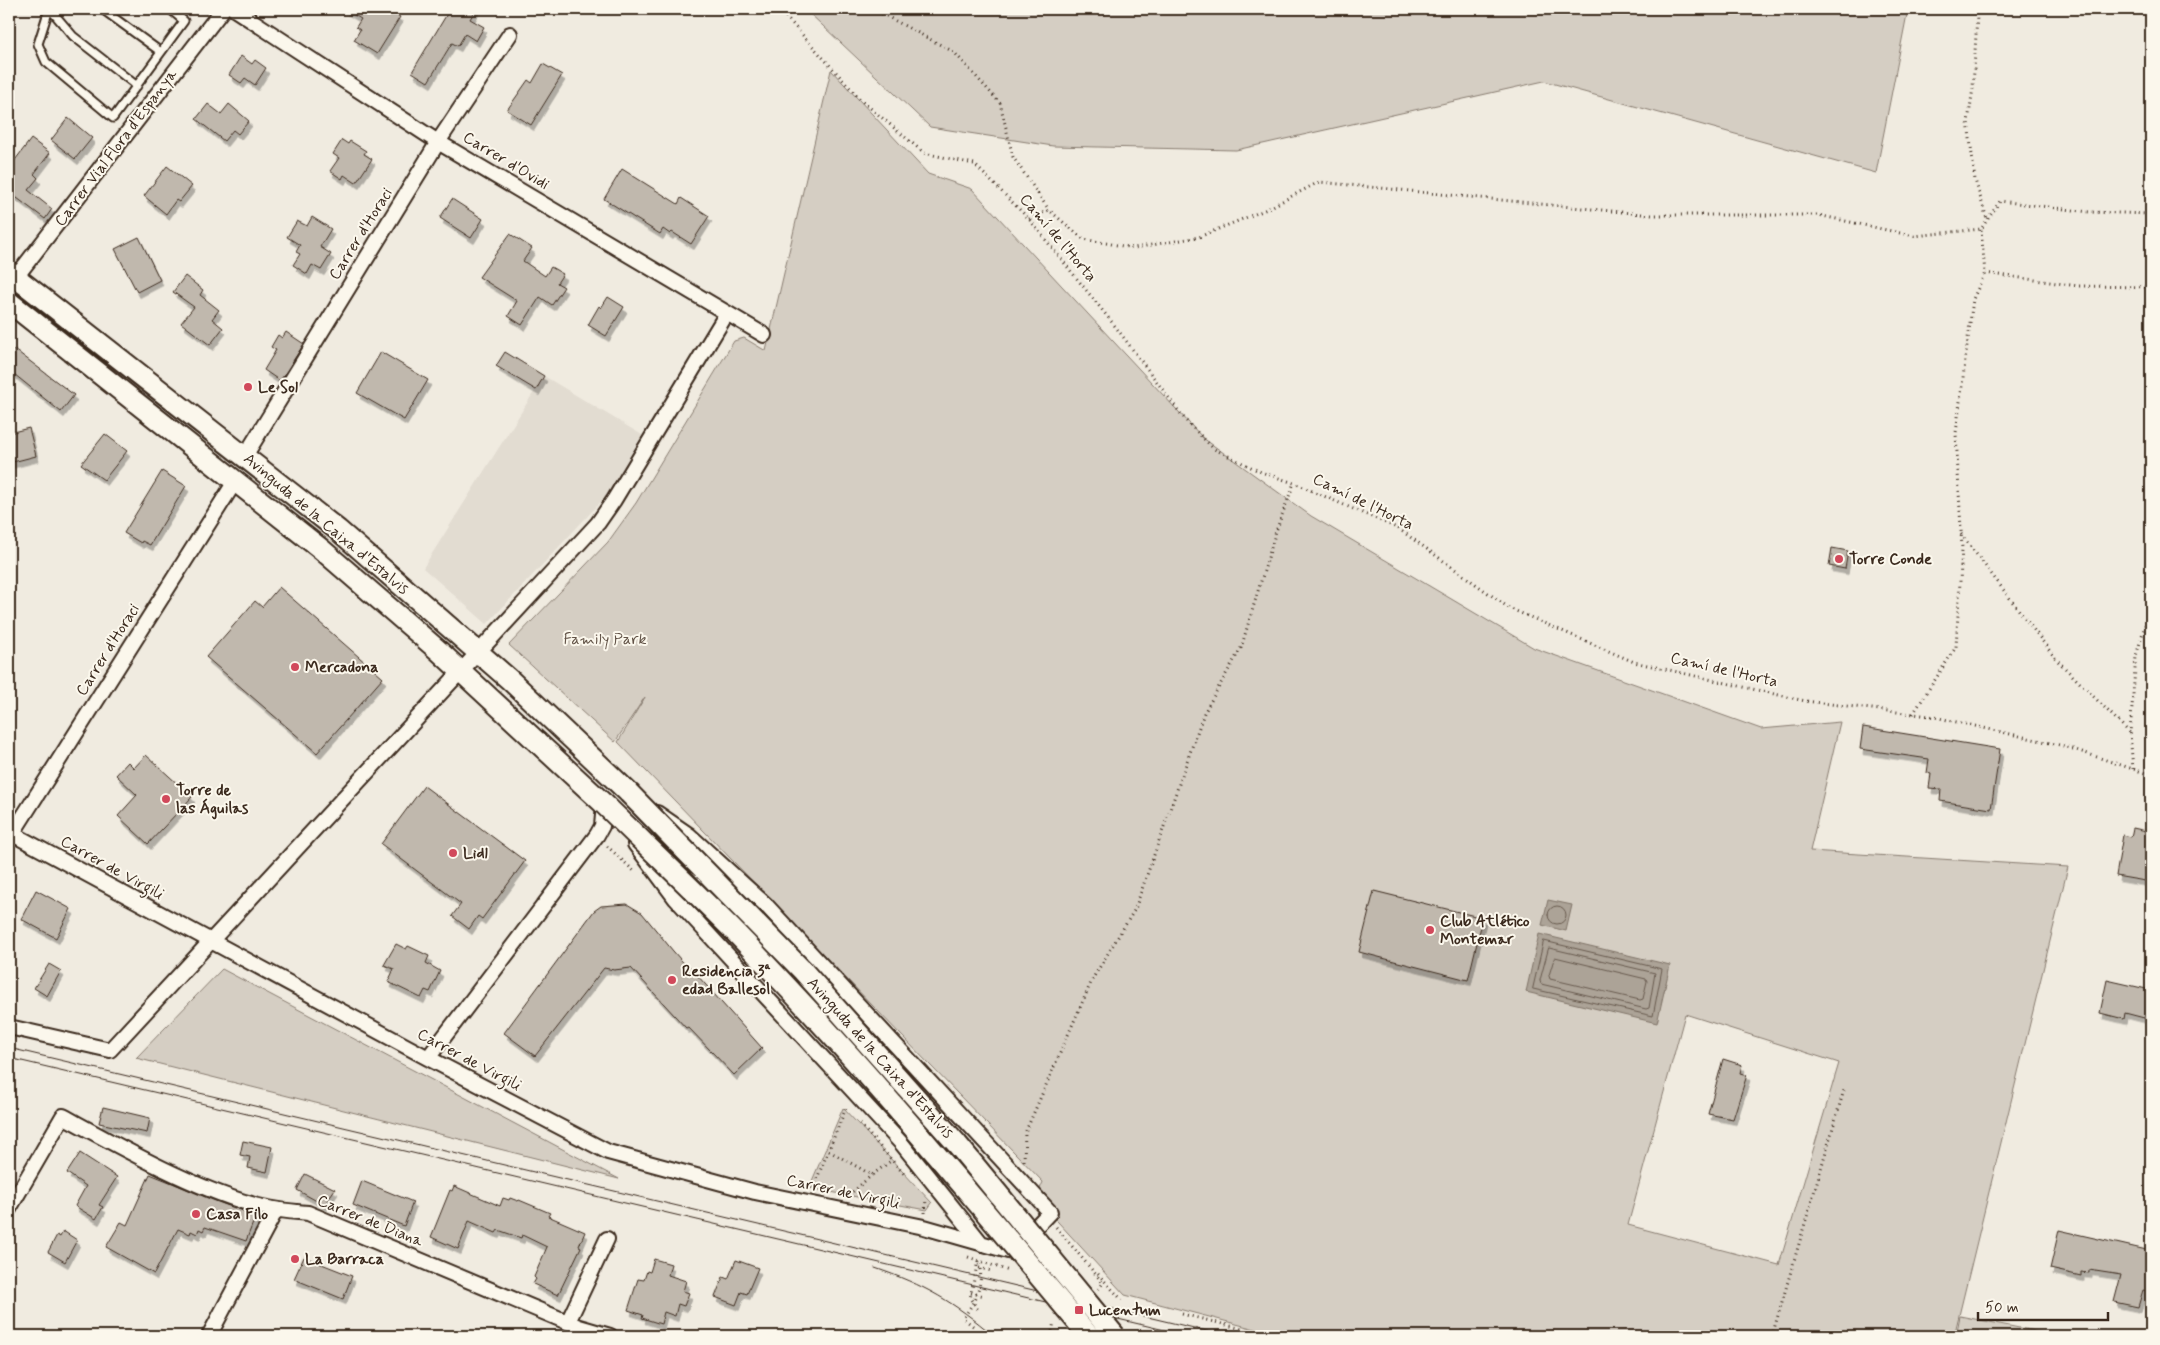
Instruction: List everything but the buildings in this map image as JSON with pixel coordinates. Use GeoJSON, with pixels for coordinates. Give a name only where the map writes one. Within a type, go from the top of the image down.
{"type":"FeatureCollection","features":[{"type":"Feature","properties":{"kind":"main road","name":"Avinguda de la Caixa d'Estalvis"},"geometry":{"type":"LineString","coordinates":[[11,278],[245,456],[338,530],[479,653],[629,793],[803,971],[957,1144],[1115,1336]]}},
{"type":"Feature","properties":{"kind":"main road","name":"Avinguda de la Caixa d'Estalvis"},"geometry":{"type":"LineString","coordinates":[[9,302],[322,549],[462,672],[604,804],[731,928],[844,1049],[940,1157],[1089,1336]]}},
{"type":"Feature","properties":{"kind":"street","name":"Carrer Vial Flora d'Espanya"},"geometry":{"type":"LineString","coordinates":[[11,278],[223,9]]}},
{"type":"Feature","properties":{"kind":"street","name":"Carrer d'Ovidi"},"geometry":{"type":"LineString","coordinates":[[234,9],[438,142],[764,335]]}},
{"type":"Feature","properties":{"kind":"street","name":"Carrer d'Horaci"},"geometry":{"type":"LineString","coordinates":[[245,456],[438,142],[510,34]]}},
{"type":"Feature","properties":{"kind":"street"},"geometry":{"type":"LineString","coordinates":[[9,1027],[110,1050],[598,523],[614,500],[727,313]]}},
{"type":"Feature","properties":{"kind":"street","name":"Carrer d'Horaci"},"geometry":{"type":"LineString","coordinates":[[10,835],[236,480]]}},
{"type":"Feature","properties":{"kind":"street","name":"Avinguda de la Caixa d'Estalvis"},"geometry":{"type":"LineString","coordinates":[[629,793],[689,835],[766,905],[1050,1212]]}},
{"type":"Feature","properties":{"kind":"street"},"geometry":{"type":"LineString","coordinates":[[428,1058],[597,835],[602,826],[604,804]]}},
{"type":"Feature","properties":{"kind":"street","name":"Avinguda de la Caixa d'Estalvis"},"geometry":{"type":"LineString","coordinates":[[604,804],[676,898],[902,1144],[982,1244]]}},
{"type":"Feature","properties":{"kind":"street","name":"Carrer de Virgili"},"geometry":{"type":"LineString","coordinates":[[10,835],[608,1152],[755,1192],[945,1233],[1012,1252],[1050,1212]]}},
{"type":"Feature","properties":{"kind":"street","name":"Carrer de Diana"},"geometry":{"type":"LineString","coordinates":[[9,1209],[63,1116],[122,1148],[200,1184],[250,1204],[276,1210],[308,1213],[574,1328],[610,1336]]}},
{"type":"Feature","properties":{"kind":"street"},"geometry":{"type":"LineString","coordinates":[[208,1336],[276,1210]]}},
{"type":"Feature","properties":{"kind":"street"},"geometry":{"type":"LineString","coordinates":[[945,1233],[959,1213]]}},
{"type":"Feature","properties":{"kind":"street"},"geometry":{"type":"LineString","coordinates":[[574,1328],[607,1239]]}},
{"type":"Feature","properties":{"kind":"lane"},"geometry":{"type":"LineString","coordinates":[[50,9],[73,36],[137,86]]}},
{"type":"Feature","properties":{"kind":"lane"},"geometry":{"type":"LineString","coordinates":[[50,9],[38,44],[46,62],[113,118],[184,21],[170,9]]}},
{"type":"Feature","properties":{"kind":"lane"},"geometry":{"type":"LineString","coordinates":[[102,9],[161,52]]}},
{"type":"Feature","properties":{"kind":"path","name":"Camí de l'Horta"},"geometry":{"type":"LineString","coordinates":[[779,9],[862,101],[924,153],[974,164],[1029,219],[1115,326],[1188,422],[1214,449],[1261,472],[1294,483],[1399,529],[1510,608],[1634,662],[1805,701],[1913,714],[2064,746],[2151,775]]}},
{"type":"Feature","properties":{"kind":"path"},"geometry":{"type":"LineString","coordinates":[[873,9],[954,52],[1000,103],[1013,157],[1049,210],[1083,239],[1134,248],[1199,237],[1266,209],[1319,182],[1652,215],[1818,215],[1914,236],[1981,229]]}},
{"type":"Feature","properties":{"kind":"path"},"geometry":{"type":"LineString","coordinates":[[1975,9],[1977,16],[1968,122],[1975,180],[1987,220]]}},
{"type":"Feature","properties":{"kind":"path"},"geometry":{"type":"LineString","coordinates":[[1913,714],[1956,647],[1961,533],[1956,433],[1973,299],[1985,273],[1981,229],[2000,201],[2089,212],[2151,214]]}},
{"type":"Feature","properties":{"kind":"path"},"geometry":{"type":"LineString","coordinates":[[1029,219],[1049,210]]}},
{"type":"Feature","properties":{"kind":"path"},"geometry":{"type":"LineString","coordinates":[[1985,273],[2078,286],[2151,287]]}},
{"type":"Feature","properties":{"kind":"path"},"geometry":{"type":"LineString","coordinates":[[1024,1167],[1025,1133],[1093,978],[1135,909],[1204,713],[1241,648],[1276,531],[1294,483]]}},
{"type":"Feature","properties":{"kind":"path"},"geometry":{"type":"LineString","coordinates":[[1961,533],[2056,659],[2130,733]]}},
{"type":"Feature","properties":{"kind":"path"},"geometry":{"type":"LineString","coordinates":[[2133,769],[2130,733],[2136,656],[2151,605]]}},
{"type":"Feature","properties":{"kind":"path"},"geometry":{"type":"LineString","coordinates":[[1772,1336],[1844,1090]]}},
{"type":"Feature","properties":{"kind":"path"},"geometry":{"type":"LineString","coordinates":[[814,1188],[846,1108]]}},
{"type":"Feature","properties":{"kind":"path"},"geometry":{"type":"LineString","coordinates":[[829,1151],[872,1175]]}},
{"type":"Feature","properties":{"kind":"path"},"geometry":{"type":"LineString","coordinates":[[849,1195],[892,1160]]}},
{"type":"Feature","properties":{"kind":"path"},"geometry":{"type":"LineString","coordinates":[[1085,1260],[1122,1300]]}},
{"type":"Feature","properties":{"kind":"path"},"geometry":{"type":"LineString","coordinates":[[973,1336],[973,1326],[963,1318],[974,1303],[981,1268],[978,1261],[970,1298],[974,1303],[978,1311]]}},
{"type":"Feature","properties":{"kind":"path"},"geometry":{"type":"LineString","coordinates":[[976,1267],[992,1271]]}},
{"type":"Feature","properties":{"kind":"path"},"geometry":{"type":"LineString","coordinates":[[971,1293],[985,1296]]}},
{"type":"Feature","properties":{"kind":"path"},"geometry":{"type":"LineString","coordinates":[[1182,1314],[1271,1336]]}},
{"type":"Feature","properties":{"kind":"path"},"geometry":{"type":"LineString","coordinates":[[1051,1336],[1055,1317]]}},
{"type":"Feature","properties":{"kind":"shaded area"},"geometry":{"type":"Polygon","coordinates":[[[544,376],[642,435],[609,493],[487,624],[423,568],[544,376]]]}},
{"type":"Feature","properties":{"kind":"green space"},"geometry":{"type":"Polygon","coordinates":[[[805,9],[1908,9],[1876,173],[1544,81],[1236,150],[1053,146],[930,127],[805,9]]]}},
{"type":"Feature","properties":{"kind":"green space","name":"Family Park"},"geometry":{"type":"Polygon","coordinates":[[[831,70],[928,174],[972,189],[1203,438],[1311,516],[1534,648],[1761,729],[1840,722],[1810,851],[2068,867],[1954,1336],[1282,1336],[1125,1295],[1036,1198],[1043,1182],[618,742],[645,697],[615,742],[509,645],[608,542],[636,503],[734,341],[744,338],[766,351],[831,70]],[[1685,1014],[1628,1225],[1779,1265],[1839,1063],[1685,1014]]]}},
{"type":"Feature","properties":{"kind":"green space"},"geometry":{"type":"Polygon","coordinates":[[[222,969],[619,1179],[136,1058],[222,969]]]}},
{"type":"Feature","properties":{"kind":"green space"},"geometry":{"type":"Polygon","coordinates":[[[843,1108],[932,1203],[927,1210],[809,1188],[843,1108]]]}},
{"type":"Feature","properties":{"kind":"green space"},"geometry":{"type":"Polygon","coordinates":[[[1960,1316],[2044,1333],[2043,1336],[1956,1336],[1960,1316]]]}},
{"type":"Feature","properties":{"kind":"water"},"geometry":{"type":"Polygon","coordinates":[[[1548,900],[1572,905],[1566,931],[1542,925],[1548,900]]]}},
{"type":"Feature","properties":{"kind":"water"},"geometry":{"type":"Polygon","coordinates":[[[1539,934],[1670,965],[1657,1023],[1526,992],[1539,934]]]}},
{"type":"Feature","properties":{"kind":"tram line"},"geometry":{"type":"LineString","coordinates":[[9,1048],[1228,1336]]}},
{"type":"Feature","properties":{"kind":"tram line"},"geometry":{"type":"LineString","coordinates":[[9,1058],[1190,1336]]}},
{"type":"Feature","properties":{"kind":"tram line"},"geometry":{"type":"LineString","coordinates":[[875,1268],[924,1288],[966,1313],[994,1336]]}},
{"type":"Feature","properties":{"kind":"place","name":"Le Sol"},"geometry":{"type":"Point","coordinates":[248,387]}},
{"type":"Feature","properties":{"kind":"place","name":"Torre Conde"},"geometry":{"type":"Point","coordinates":[1839,559]}},
{"type":"Feature","properties":{"kind":"place","name":"Mercadona"},"geometry":{"type":"Point","coordinates":[295,667]}},
{"type":"Feature","properties":{"kind":"place","name":"Torre de las Águilas"},"geometry":{"type":"Point","coordinates":[166,799]}},
{"type":"Feature","properties":{"kind":"place","name":"Lidl"},"geometry":{"type":"Point","coordinates":[453,853]}},
{"type":"Feature","properties":{"kind":"place","name":"Club Atlético Montemar"},"geometry":{"type":"Point","coordinates":[1430,930]}},
{"type":"Feature","properties":{"kind":"place","name":"Residencia 3ª edad Ballesol"},"geometry":{"type":"Point","coordinates":[672,980]}},
{"type":"Feature","properties":{"kind":"place","name":"Casa Filo"},"geometry":{"type":"Point","coordinates":[196,1214]}},
{"type":"Feature","properties":{"kind":"place","name":"La Barraca"},"geometry":{"type":"Point","coordinates":[295,1259]}},
{"type":"Feature","properties":{"kind":"place","name":"Lucentum"},"geometry":{"type":"Point","coordinates":[1079,1310]}}]}
